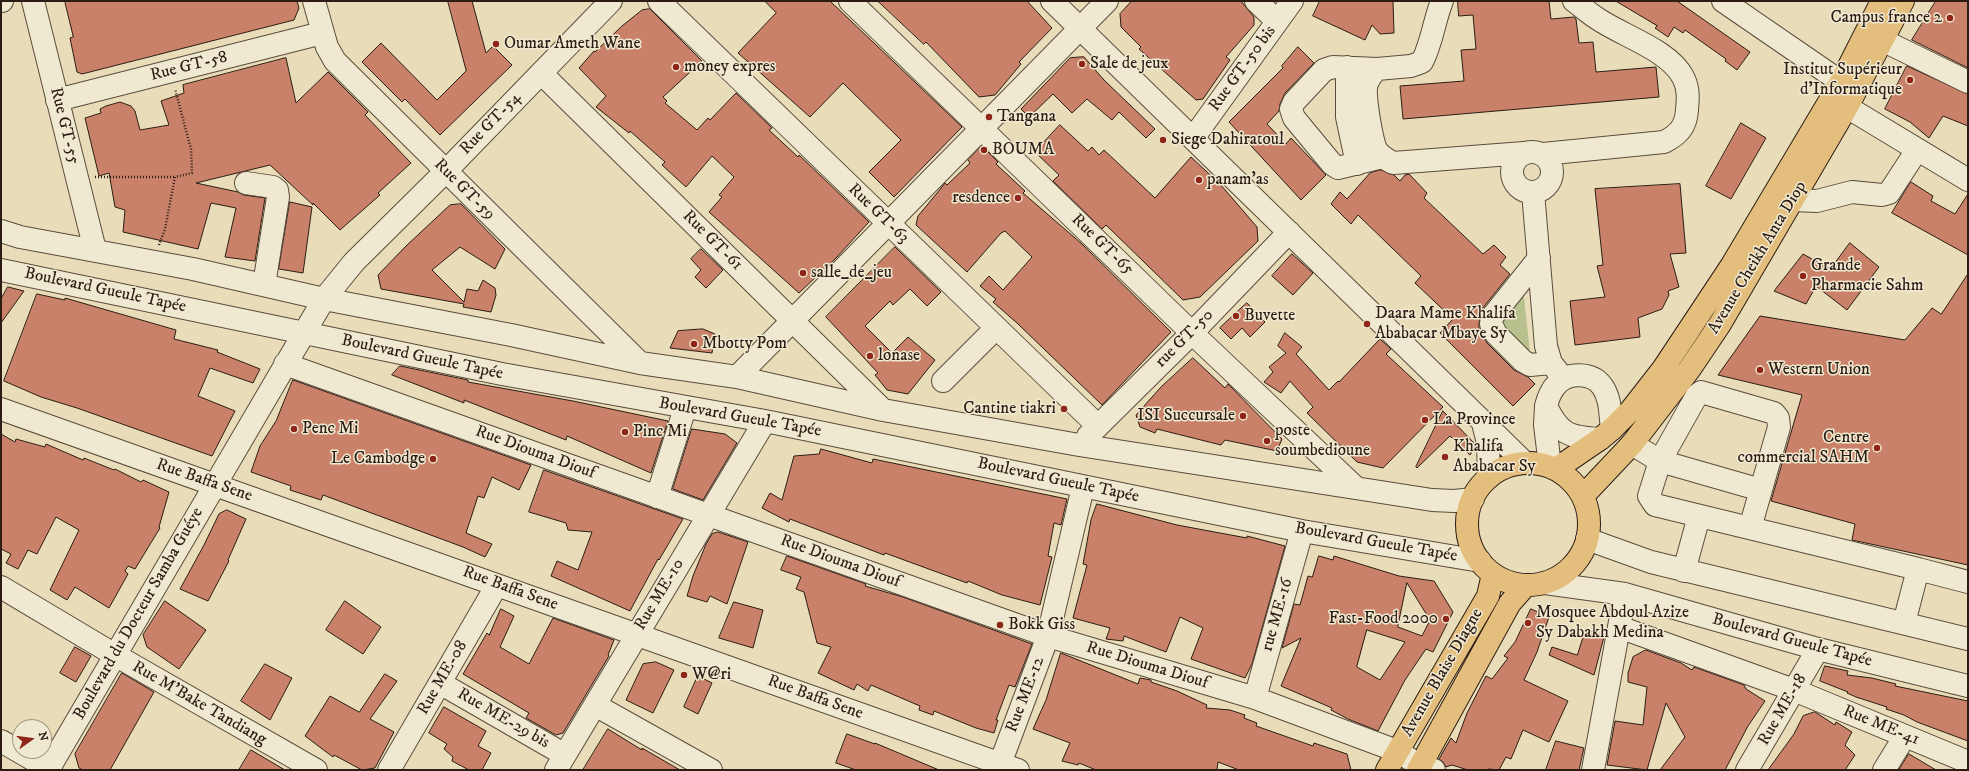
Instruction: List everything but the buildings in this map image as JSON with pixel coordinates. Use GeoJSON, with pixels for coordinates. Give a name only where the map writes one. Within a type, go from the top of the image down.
{"type":"FeatureCollection","features":[{"type":"Feature","properties":{"kind":"main road","name":"Avenue Cheikh Anta Diop"},"geometry":{"type":"LineString","coordinates":[[1553,468],[1606,434],[1631,410],[1663,369],[1732,265],[1841,82],[1882,1]]}},
{"type":"Feature","properties":{"kind":"main road","name":"Avenue Cheikh Anta Diop"},"geometry":{"type":"LineString","coordinates":[[1583,496],[1632,444],[1689,370],[1720,324],[1847,107],[1903,1]]}},
{"type":"Feature","properties":{"kind":"main road"},"geometry":{"type":"LineString","coordinates":[[1525,462],[1553,468],[1571,481],[1583,496],[1589,517],[1588,539],[1585,548],[1575,563],[1562,576],[1536,584],[1509,582],[1487,568],[1474,552],[1468,531],[1469,509],[1477,491],[1489,477],[1506,467],[1525,462]]}},
{"type":"Feature","properties":{"kind":"main road","name":"Avenue Blaise Diagne"},"geometry":{"type":"LineString","coordinates":[[1387,770],[1488,596],[1487,568]]}},
{"type":"Feature","properties":{"kind":"main road","name":"Avenue Blaise Diagne"},"geometry":{"type":"LineString","coordinates":[[1424,769],[1478,659],[1510,603],[1536,584]]}},
{"type":"Feature","properties":{"kind":"main road"},"geometry":{"type":"LineString","coordinates":[[1458,649],[1478,659]]}},
{"type":"Feature","properties":{"kind":"street","name":"Rue GT-55"},"geometry":{"type":"LineString","coordinates":[[32,1],[95,250]]}},
{"type":"Feature","properties":{"kind":"street","name":"Rue GT-59"},"geometry":{"type":"LineString","coordinates":[[314,1],[322,33],[327,47],[335,61],[445,172],[640,363]]}},
{"type":"Feature","properties":{"kind":"street","name":"Rue GT-54"},"geometry":{"type":"LineString","coordinates":[[324,299],[354,262],[445,172],[611,1]]}},
{"type":"Feature","properties":{"kind":"street","name":"Rue GT-63"},"geometry":{"type":"LineString","coordinates":[[658,1],[1098,426]]}},
{"type":"Feature","properties":{"kind":"street","name":"Rue GT-65"},"geometry":{"type":"LineString","coordinates":[[850,1],[1192,333],[1356,488]]}},
{"type":"Feature","properties":{"kind":"street"},"geometry":{"type":"LineString","coordinates":[[1052,1],[1194,137],[1483,423],[1525,462]]}},
{"type":"Feature","properties":{"kind":"street"},"geometry":{"type":"LineString","coordinates":[[737,377],[1107,1]]}},
{"type":"Feature","properties":{"kind":"street"},"geometry":{"type":"LineString","coordinates":[[1256,1],[1277,21]]}},
{"type":"Feature","properties":{"kind":"street","name":"Rue GT-50 bis"},"geometry":{"type":"LineString","coordinates":[[1194,137],[1292,1]]}},
{"type":"Feature","properties":{"kind":"street"},"geometry":{"type":"LineString","coordinates":[[1382,157],[1338,168],[1332,164],[1294,118],[1291,109],[1294,102],[1324,70],[1333,66],[1377,69],[1411,66],[1422,62],[1429,50],[1435,20],[1442,1]]}},
{"type":"Feature","properties":{"kind":"street"},"geometry":{"type":"LineString","coordinates":[[1377,69],[1370,77],[1366,88],[1369,113],[1375,147],[1382,157],[1393,163],[1534,154],[1664,142],[1675,137],[1684,126],[1687,114],[1688,94],[1683,78],[1676,67],[1666,58],[1598,20],[1574,1]]}},
{"type":"Feature","properties":{"kind":"street"},"geometry":{"type":"LineString","coordinates":[[1723,1],[1841,82]]}},
{"type":"Feature","properties":{"kind":"street","name":"Rue GT-58"},"geometry":{"type":"LineString","coordinates":[[57,100],[322,33]]}},
{"type":"Feature","properties":{"kind":"street"},"geometry":{"type":"LineString","coordinates":[[1882,40],[1968,82]]}},
{"type":"Feature","properties":{"kind":"street"},"geometry":{"type":"LineString","coordinates":[[1347,68],[1347,117],[1357,164]]}},
{"type":"Feature","properties":{"kind":"street","name":"Rue GT-61"},"geometry":{"type":"LineString","coordinates":[[541,73],[883,410]]}},
{"type":"Feature","properties":{"kind":"street"},"geometry":{"type":"LineString","coordinates":[[1847,107],[1968,180]]}},
{"type":"Feature","properties":{"kind":"street"},"geometry":{"type":"LineString","coordinates":[[1793,200],[1817,201],[1852,192],[1882,195],[1889,193],[1917,150]]}},
{"type":"Feature","properties":{"kind":"street"},"geometry":{"type":"LineString","coordinates":[[1534,154],[1549,160],[1552,168],[1552,177],[1542,190],[1533,192],[1526,191],[1518,187],[1512,172],[1518,157],[1534,154]]}},
{"type":"Feature","properties":{"kind":"street"},"geometry":{"type":"LineString","coordinates":[[246,183],[273,187],[277,190],[278,197],[264,285]]}},
{"type":"Feature","properties":{"kind":"street"},"geometry":{"type":"LineString","coordinates":[[1533,192],[1546,346],[1557,371],[1556,384],[1549,394],[1546,406],[1545,424],[1553,468]]}},
{"type":"Feature","properties":{"kind":"street","name":"Boulevard Gueule Tapée"},"geometry":{"type":"LineString","coordinates":[[1,231],[20,237],[95,250],[324,299],[511,335],[640,363],[737,377],[883,410],[1079,445],[1432,500],[1454,501],[1473,499]]}},
{"type":"Feature","properties":{"kind":"street","name":"rue GT-50"},"geometry":{"type":"LineString","coordinates":[[1079,445],[1192,333],[1289,232]]}},
{"type":"Feature","properties":{"kind":"street"},"geometry":{"type":"LineString","coordinates":[[1539,258],[1492,317],[1491,324],[1496,334],[1523,361],[1530,365],[1583,375],[1590,377],[1602,385],[1608,397],[1606,434],[1573,437],[1564,433],[1554,422],[1546,406]]}},
{"type":"Feature","properties":{"kind":"street","name":"Boulevard Gueule Tapée"},"geometry":{"type":"LineString","coordinates":[[1,270],[502,374],[685,408],[765,421],[1083,487],[1487,568]]}},
{"type":"Feature","properties":{"kind":"street"},"geometry":{"type":"LineString","coordinates":[[304,333],[324,299]]}},
{"type":"Feature","properties":{"kind":"street"},"geometry":{"type":"LineString","coordinates":[[943,381],[996,328]]}},
{"type":"Feature","properties":{"kind":"street","name":"Boulevard du Docteur Samba Guéye"},"geometry":{"type":"LineString","coordinates":[[49,770],[304,333]]}},
{"type":"Feature","properties":{"kind":"street","name":"Rue Diouma Diouf"},"geometry":{"type":"LineString","coordinates":[[286,364],[1048,636],[1255,698],[1397,751],[1424,769]]}},
{"type":"Feature","properties":{"kind":"street"},"geometry":{"type":"LineString","coordinates":[[1750,528],[1779,427],[1778,418],[1774,412],[1701,392],[1697,395],[1660,461],[1650,496],[1655,505],[1968,582]]}},
{"type":"Feature","properties":{"kind":"street"},"geometry":{"type":"LineString","coordinates":[[657,497],[685,408]]}},
{"type":"Feature","properties":{"kind":"street","name":"Rue Baffa Sene"},"geometry":{"type":"LineString","coordinates":[[1,409],[1009,767]]}},
{"type":"Feature","properties":{"kind":"street","name":"Rue ME-10"},"geometry":{"type":"LineString","coordinates":[[560,766],[636,634],[765,421]]}},
{"type":"Feature","properties":{"kind":"street"},"geometry":{"type":"LineString","coordinates":[[1483,423],[1488,443],[1489,477]]}},
{"type":"Feature","properties":{"kind":"street"},"geometry":{"type":"LineString","coordinates":[[1632,444],[1660,461],[1761,490]]}},
{"type":"Feature","properties":{"kind":"street","name":"Rue ME-12"},"geometry":{"type":"LineString","coordinates":[[1009,767],[1048,636],[1083,487]]}},
{"type":"Feature","properties":{"kind":"street"},"geometry":{"type":"LineString","coordinates":[[1684,571],[1699,516]]}},
{"type":"Feature","properties":{"kind":"street","name":"rue ME-16"},"geometry":{"type":"LineString","coordinates":[[1255,698],[1302,531]]}},
{"type":"Feature","properties":{"kind":"street"},"geometry":{"type":"LineString","coordinates":[[1588,539],[1623,553],[1684,571],[1968,639]]}},
{"type":"Feature","properties":{"kind":"street"},"geometry":{"type":"LineString","coordinates":[[1904,623],[1918,570]]}},
{"type":"Feature","properties":{"kind":"street","name":"Boulevard Gueule Tapée"},"geometry":{"type":"LineString","coordinates":[[1536,584],[1625,594],[1818,649],[1968,686]]}},
{"type":"Feature","properties":{"kind":"street","name":"Rue ME-08"},"geometry":{"type":"LineString","coordinates":[[389,770],[498,585]]}},
{"type":"Feature","properties":{"kind":"street","name":"Rue M'Bake Tandiang"},"geometry":{"type":"LineString","coordinates":[[1,586],[115,655],[316,770]]}},
{"type":"Feature","properties":{"kind":"street"},"geometry":{"type":"LineString","coordinates":[[1593,770],[1625,594]]}},
{"type":"Feature","properties":{"kind":"street","name":"Rue ME-41"},"geometry":{"type":"LineString","coordinates":[[1619,627],[1794,690],[1968,762]]}},
{"type":"Feature","properties":{"kind":"street","name":"Rue ME-18"},"geometry":{"type":"LineString","coordinates":[[1747,770],[1818,649]]}},
{"type":"Feature","properties":{"kind":"street","name":"Rue ME-29 bis"},"geometry":{"type":"LineString","coordinates":[[440,683],[560,766]]}},
{"type":"Feature","properties":{"kind":"street"},"geometry":{"type":"LineString","coordinates":[[595,705],[711,770]]}},
{"type":"Feature","properties":{"kind":"street"},"geometry":{"type":"LineString","coordinates":[[1884,770],[1905,736]]}},
{"type":"Feature","properties":{"kind":"street"},"geometry":{"type":"LineString","coordinates":[[1,741],[49,770]]}},
{"type":"Feature","properties":{"kind":"path"},"geometry":{"type":"LineString","coordinates":[[77,178],[114,176],[175,177],[192,174],[192,162],[184,120],[170,72]]}},
{"type":"Feature","properties":{"kind":"path"},"geometry":{"type":"LineString","coordinates":[[153,262],[165,229],[175,177]]}},
{"type":"Feature","properties":{"kind":"green space"},"geometry":{"type":"Polygon","coordinates":[[[1523,289],[1531,362],[1496,324],[1523,289]]]}},
{"type":"Feature","properties":{"kind":"place","name":"Campus france 2"},"geometry":{"type":"Point","coordinates":[1950,18]}},
{"type":"Feature","properties":{"kind":"place","name":"Oumar Ameth Wane"},"geometry":{"type":"Point","coordinates":[496,44]}},
{"type":"Feature","properties":{"kind":"place","name":"Sale de jeux"},"geometry":{"type":"Point","coordinates":[1082,64]}},
{"type":"Feature","properties":{"kind":"place","name":"money expres"},"geometry":{"type":"Point","coordinates":[676,67]}},
{"type":"Feature","properties":{"kind":"place","name":"Institut Supérieur d'Informatique"},"geometry":{"type":"Point","coordinates":[1910,80]}},
{"type":"Feature","properties":{"kind":"place","name":"Tangana"},"geometry":{"type":"Point","coordinates":[989,117]}},
{"type":"Feature","properties":{"kind":"place","name":"Siege Dahiratoul"},"geometry":{"type":"Point","coordinates":[1163,140]}},
{"type":"Feature","properties":{"kind":"place","name":"BOUMA"},"geometry":{"type":"Point","coordinates":[984,150]}},
{"type":"Feature","properties":{"kind":"place","name":"panam'as"},"geometry":{"type":"Point","coordinates":[1199,180]}},
{"type":"Feature","properties":{"kind":"place","name":"resdence"},"geometry":{"type":"Point","coordinates":[1018,198]}},
{"type":"Feature","properties":{"kind":"place","name":"salle_de_jeu"},"geometry":{"type":"Point","coordinates":[803,273]}},
{"type":"Feature","properties":{"kind":"place","name":"Grande Pharmacie Sahm"},"geometry":{"type":"Point","coordinates":[1803,276]}},
{"type":"Feature","properties":{"kind":"place","name":"Buvette"},"geometry":{"type":"Point","coordinates":[1236,316]}},
{"type":"Feature","properties":{"kind":"place","name":"Daara Mame Khalifa Ababacar Mbaye Sy"},"geometry":{"type":"Point","coordinates":[1367,324]}},
{"type":"Feature","properties":{"kind":"place","name":"Mbotty Pom"},"geometry":{"type":"Point","coordinates":[694,344]}},
{"type":"Feature","properties":{"kind":"place","name":"lonase"},"geometry":{"type":"Point","coordinates":[870,356]}},
{"type":"Feature","properties":{"kind":"place","name":"Western Union"},"geometry":{"type":"Point","coordinates":[1760,370]}},
{"type":"Feature","properties":{"kind":"place","name":"Cantine tiakri"},"geometry":{"type":"Point","coordinates":[1064,409]}},
{"type":"Feature","properties":{"kind":"place","name":"ISI Succursale"},"geometry":{"type":"Point","coordinates":[1243,416]}},
{"type":"Feature","properties":{"kind":"place","name":"La Province"},"geometry":{"type":"Point","coordinates":[1425,420]}},
{"type":"Feature","properties":{"kind":"place","name":"Penc Mi"},"geometry":{"type":"Point","coordinates":[294,429]}},
{"type":"Feature","properties":{"kind":"place","name":"Pinc Mi"},"geometry":{"type":"Point","coordinates":[625,432]}},
{"type":"Feature","properties":{"kind":"place","name":"poste soumbedioune"},"geometry":{"type":"Point","coordinates":[1267,441]}},
{"type":"Feature","properties":{"kind":"place","name":"Centre commercial SAHM"},"geometry":{"type":"Point","coordinates":[1877,448]}},
{"type":"Feature","properties":{"kind":"place","name":"Khalifa Ababacar Sy"},"geometry":{"type":"Point","coordinates":[1445,457]}},
{"type":"Feature","properties":{"kind":"place","name":"Le Cambodge"},"geometry":{"type":"Point","coordinates":[433,459]}},
{"type":"Feature","properties":{"kind":"place","name":"Fast-Food 2000"},"geometry":{"type":"Point","coordinates":[1446,619]}},
{"type":"Feature","properties":{"kind":"place","name":"Mosquee Abdoul Azize Sy Dabakh Medina"},"geometry":{"type":"Point","coordinates":[1528,623]}},
{"type":"Feature","properties":{"kind":"place","name":"Bokk Giss"},"geometry":{"type":"Point","coordinates":[1000,625]}},
{"type":"Feature","properties":{"kind":"place","name":"W@ri"},"geometry":{"type":"Point","coordinates":[684,675]}}]}
